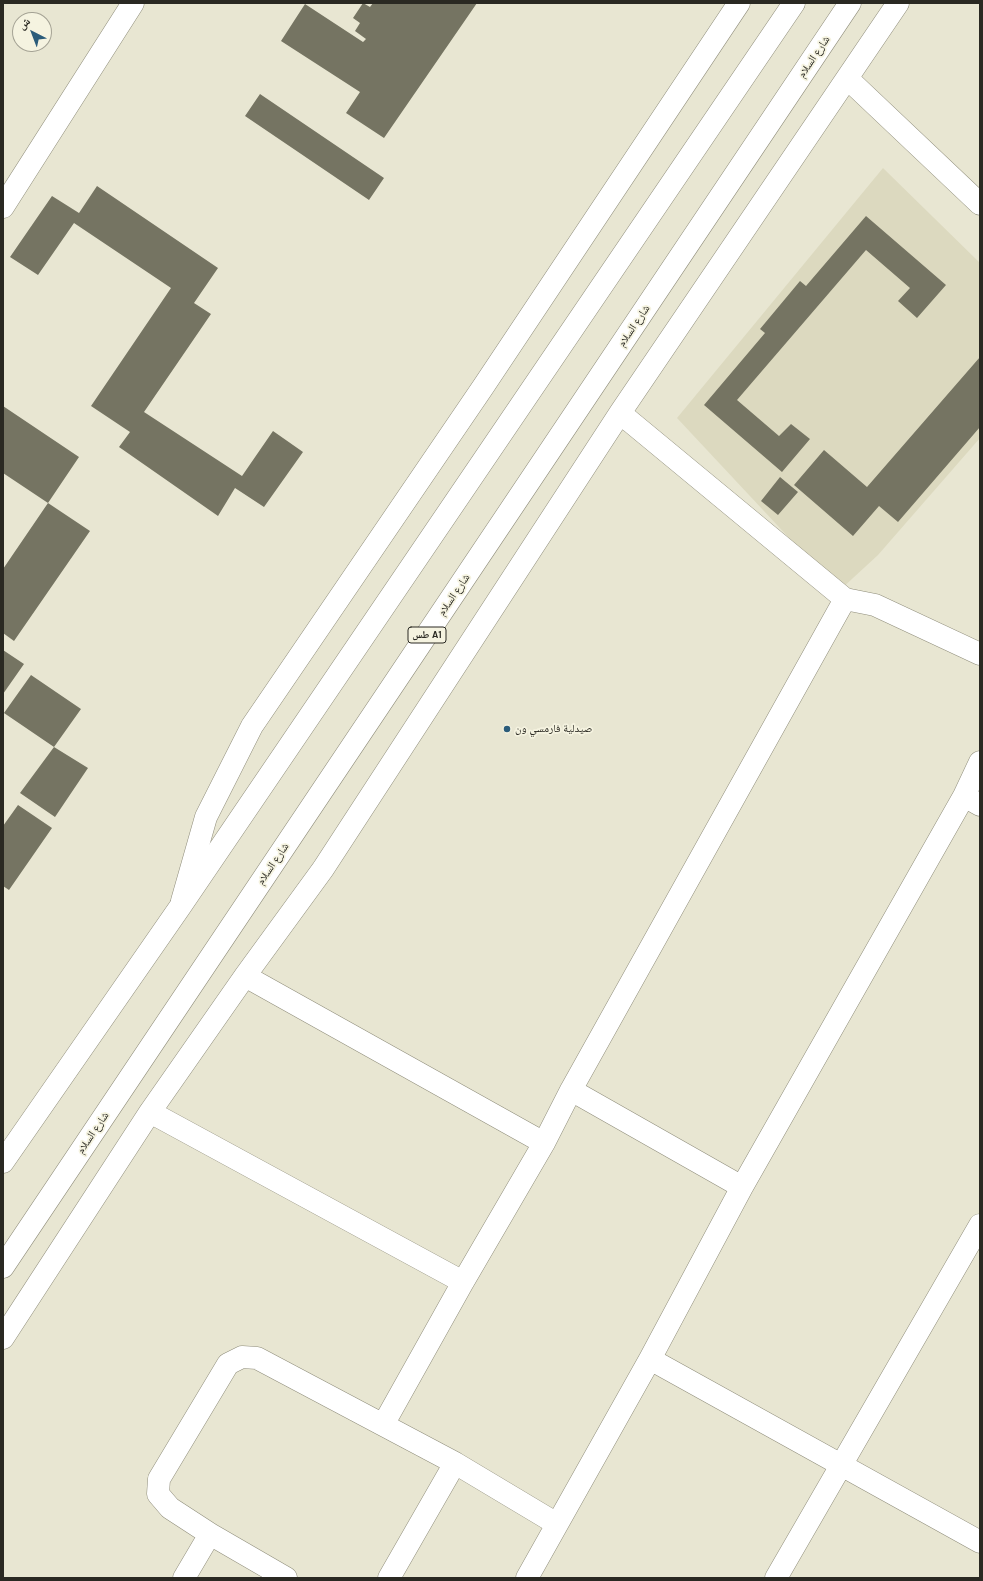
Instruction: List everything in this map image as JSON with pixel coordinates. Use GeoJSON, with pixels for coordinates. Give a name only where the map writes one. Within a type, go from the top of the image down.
{"type":"FeatureCollection","features":[{"type":"Feature","properties":{"kind":"main road"},"geometry":{"type":"LineString","coordinates":[[3,207],[133,3]]}},
{"type":"Feature","properties":{"kind":"main road"},"geometry":{"type":"LineString","coordinates":[[180,906],[206,817],[252,726],[483,387],[739,3]]}},
{"type":"Feature","properties":{"kind":"main road"},"geometry":{"type":"LineString","coordinates":[[3,1162],[180,906],[794,3]]}},
{"type":"Feature","properties":{"kind":"main road","name":"شارع السلام"},"geometry":{"type":"LineString","coordinates":[[3,1267],[850,3]]}},
{"type":"Feature","properties":{"kind":"main road"},"geometry":{"type":"LineString","coordinates":[[3,1338],[150,1112],[245,976],[323,870],[620,413],[848,79],[898,3]]}},
{"type":"Feature","properties":{"kind":"main road"},"geometry":{"type":"LineString","coordinates":[[848,79],[980,204]]}},
{"type":"Feature","properties":{"kind":"main road"},"geometry":{"type":"LineString","coordinates":[[620,413],[845,599],[882,608],[980,654]]}},
{"type":"Feature","properties":{"kind":"main road"},"geometry":{"type":"LineString","coordinates":[[383,1425],[463,1282],[544,1143],[845,599]]}},
{"type":"Feature","properties":{"kind":"main road"},"geometry":{"type":"LineString","coordinates":[[527,1578],[650,1358],[742,1187],[972,801],[980,762]]}},
{"type":"Feature","properties":{"kind":"main road"},"geometry":{"type":"LineString","coordinates":[[245,976],[544,1143]]}},
{"type":"Feature","properties":{"kind":"main road"},"geometry":{"type":"LineString","coordinates":[[572,1090],[742,1187]]}},
{"type":"Feature","properties":{"kind":"main road"},"geometry":{"type":"LineString","coordinates":[[150,1112],[463,1282]]}},
{"type":"Feature","properties":{"kind":"main road"},"geometry":{"type":"LineString","coordinates":[[776,1578],[980,1225]]}},
{"type":"Feature","properties":{"kind":"main road"},"geometry":{"type":"LineString","coordinates":[[286,1578],[210,1534],[170,1508],[158,1494],[159,1479],[228,1364],[242,1357],[257,1358],[455,1463],[557,1524]]}},
{"type":"Feature","properties":{"kind":"main road"},"geometry":{"type":"LineString","coordinates":[[650,1358],[980,1542]]}},
{"type":"Feature","properties":{"kind":"main road"},"geometry":{"type":"LineString","coordinates":[[389,1578],[455,1463]]}},
{"type":"Feature","properties":{"kind":"main road"},"geometry":{"type":"LineString","coordinates":[[184,1578],[210,1534]]}},
{"type":"Feature","properties":{"kind":"shaded area"},"geometry":{"type":"Polygon","coordinates":[[[883,168],[980,263],[980,438],[878,555],[840,590],[835,587],[677,418],[883,168]]]}},
{"type":"Feature","properties":{"kind":"building"},"geometry":{"type":"Polygon","coordinates":[[[363,3],[370,7],[373,3],[477,3],[384,138],[346,113],[360,92],[281,41],[305,4],[363,42],[366,39],[355,31],[360,23],[353,18],[363,3]]]}},
{"type":"Feature","properties":{"kind":"building"},"geometry":{"type":"Polygon","coordinates":[[[260,94],[384,178],[369,200],[245,116],[260,94]]]}},
{"type":"Feature","properties":{"kind":"building"},"geometry":{"type":"Polygon","coordinates":[[[97,186],[218,268],[194,303],[211,314],[144,412],[242,476],[273,431],[303,452],[264,507],[235,488],[218,516],[119,447],[130,432],[91,406],[171,288],[74,223],[38,275],[10,257],[52,196],[79,213],[97,186]]]}},
{"type":"Feature","properties":{"kind":"building"},"geometry":{"type":"Polygon","coordinates":[[[866,216],[946,285],[917,318],[898,301],[910,288],[866,250],[737,400],[779,436],[791,424],[810,439],[782,472],[704,405],[765,333],[760,329],[800,281],[806,286],[866,216]]]}},
{"type":"Feature","properties":{"kind":"building"},"geometry":{"type":"Polygon","coordinates":[[[980,357],[980,427],[898,522],[879,506],[853,536],[794,485],[824,450],[867,487],[980,357]]]}},
{"type":"Feature","properties":{"kind":"building"},"geometry":{"type":"Polygon","coordinates":[[[3,406],[79,457],[48,503],[3,473],[3,406]]]}},
{"type":"Feature","properties":{"kind":"building"},"geometry":{"type":"Polygon","coordinates":[[[780,477],[798,492],[778,515],[761,501],[780,477]]]}},
{"type":"Feature","properties":{"kind":"building"},"geometry":{"type":"Polygon","coordinates":[[[48,503],[90,531],[14,641],[3,633],[3,569],[48,503]]]}},
{"type":"Feature","properties":{"kind":"building"},"geometry":{"type":"Polygon","coordinates":[[[3,650],[24,664],[3,694],[3,650]]]}},
{"type":"Feature","properties":{"kind":"building"},"geometry":{"type":"Polygon","coordinates":[[[31,675],[81,709],[54,747],[4,713],[31,675]]]}},
{"type":"Feature","properties":{"kind":"building"},"geometry":{"type":"Polygon","coordinates":[[[54,747],[88,768],[55,817],[20,793],[54,747]]]}},
{"type":"Feature","properties":{"kind":"building"},"geometry":{"type":"Polygon","coordinates":[[[18,805],[52,828],[9,890],[3,886],[3,826],[18,805]]]}},
{"type":"Feature","properties":{"kind":"place","name":"صيدلية فارمسي ون"},"geometry":{"type":"Point","coordinates":[507,729]}}]}
